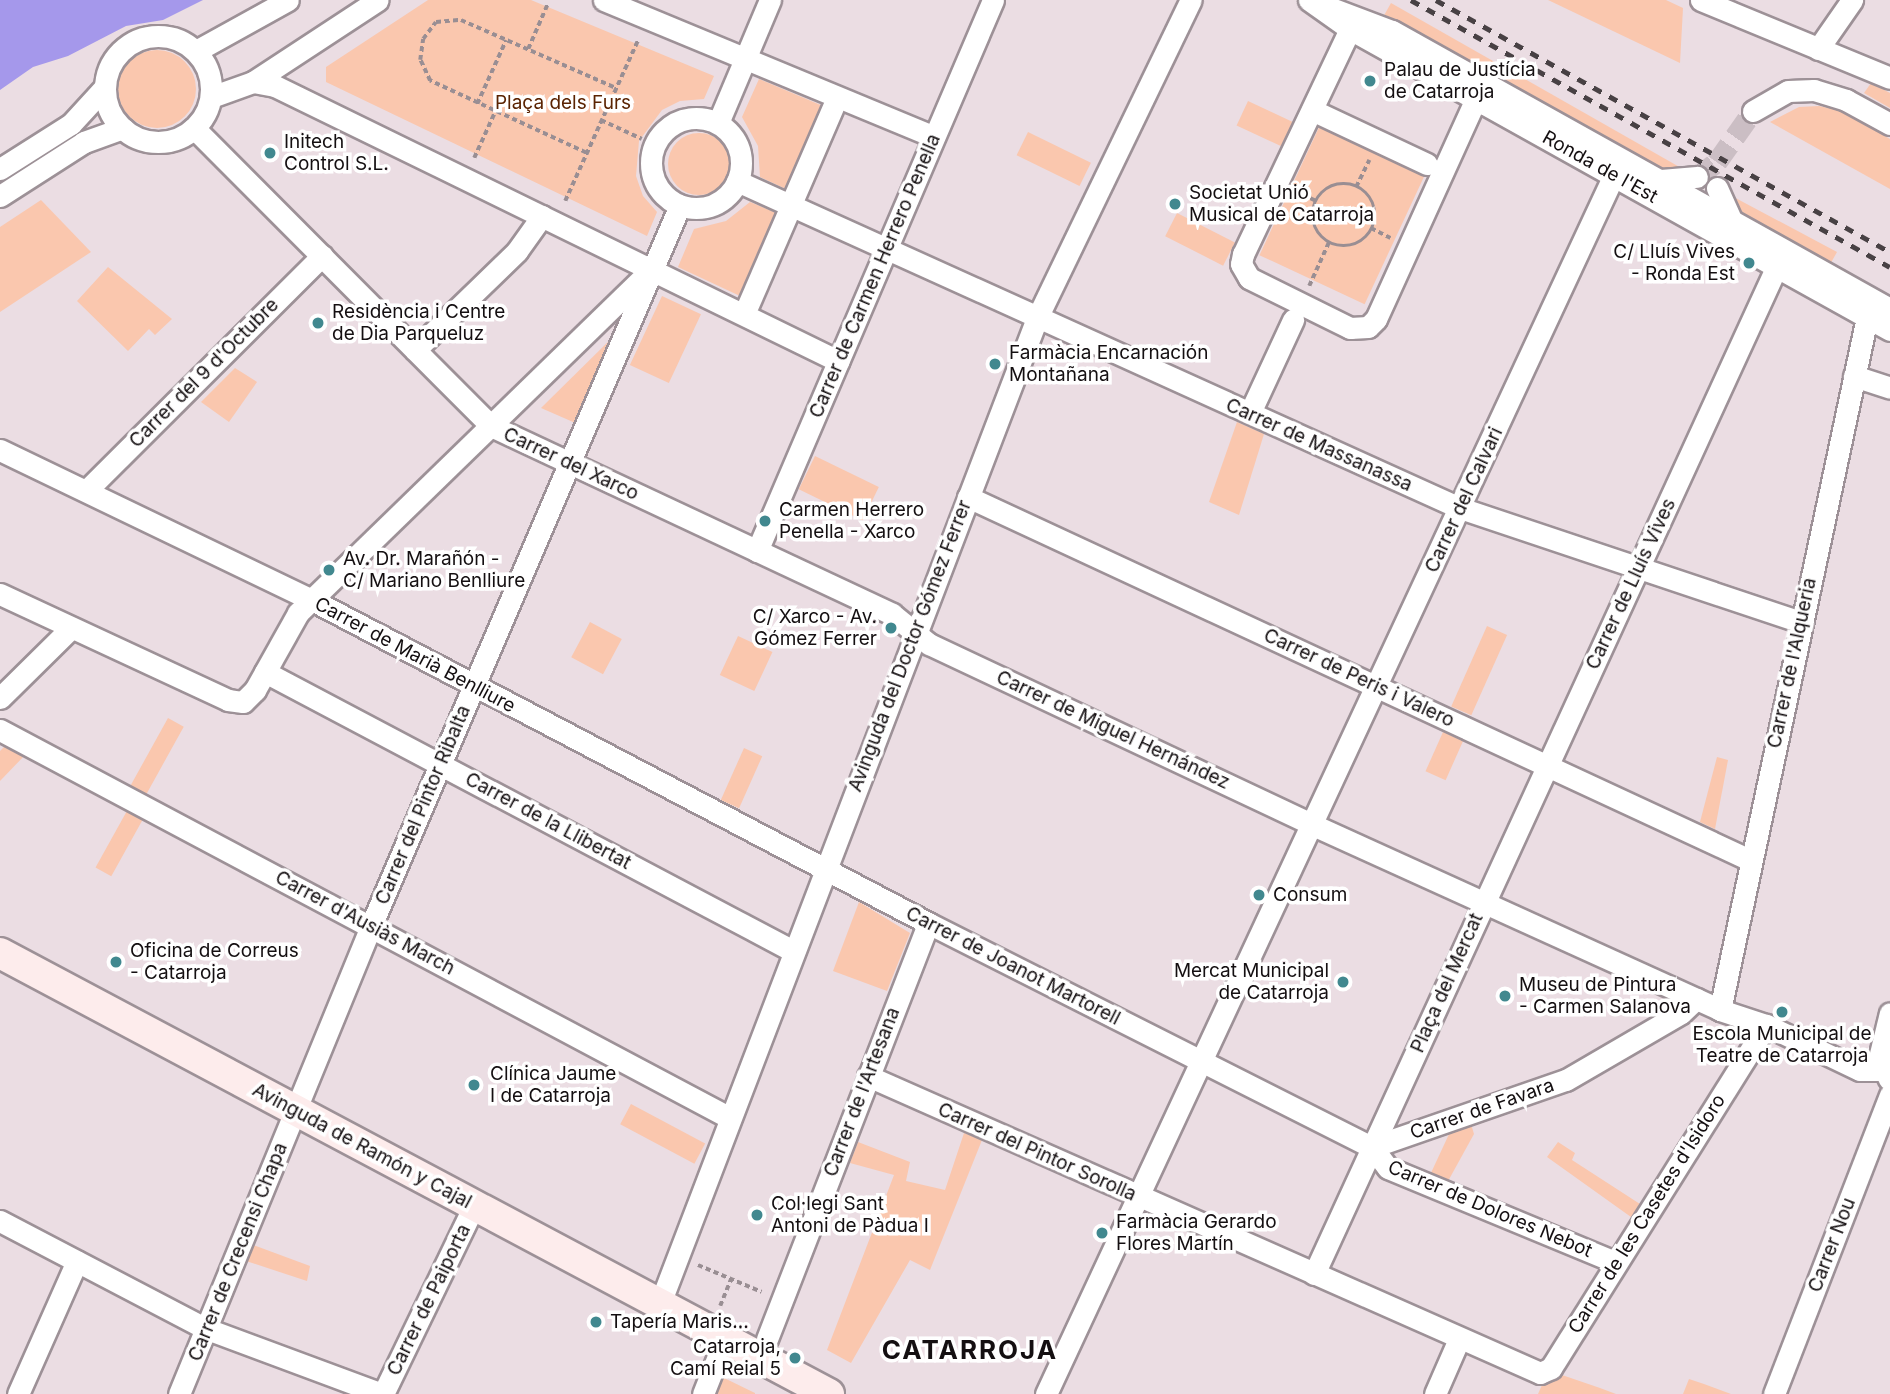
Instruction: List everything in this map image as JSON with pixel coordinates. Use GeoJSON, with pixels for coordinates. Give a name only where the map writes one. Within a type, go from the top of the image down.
{"type":"FeatureCollection","features":[{"type":"Feature","properties":{"kind":"street"},"geometry":{"type":"LineString","coordinates":[[196,51],[288,0]]}},
{"type":"Feature","properties":{"kind":"street"},"geometry":{"type":"LineString","coordinates":[[253,82],[378,0]]}},
{"type":"Feature","properties":{"kind":"street"},"geometry":{"type":"LineString","coordinates":[[604,0],[934,137]]}},
{"type":"Feature","properties":{"kind":"street"},"geometry":{"type":"LineString","coordinates":[[718,123],[771,0]]}},
{"type":"Feature","properties":{"kind":"street","name":"Carrer de Carmen Herrero Penella"},"geometry":{"type":"LineString","coordinates":[[757,551],[993,0]]}},
{"type":"Feature","properties":{"kind":"street","name":"Avinguda del Doctor Gómez Ferrer"},"geometry":{"type":"LineString","coordinates":[[659,1306],[915,631],[1037,318],[1191,0]]}},
{"type":"Feature","properties":{"kind":"street"},"geometry":{"type":"LineString","coordinates":[[1701,0],[1890,78]]}},
{"type":"Feature","properties":{"kind":"street"},"geometry":{"type":"LineString","coordinates":[[1818,49],[1853,0]]}},
{"type":"Feature","properties":{"kind":"street","name":"Ronda de l'Est"},"geometry":{"type":"LineString","coordinates":[[1311,1],[1350,29],[1890,330]]}},
{"type":"Feature","properties":{"kind":"street","name":"Ronda de l'Est"},"geometry":{"type":"LineString","coordinates":[[1311,1],[1392,31],[1890,309]]}},
{"type":"Feature","properties":{"kind":"street"},"geometry":{"type":"LineString","coordinates":[[0,196],[84,142],[124,135],[158,141],[181,136],[190,137],[210,86],[245,26]]}},
{"type":"Feature","properties":{"kind":"street"},"geometry":{"type":"LineString","coordinates":[[1350,29],[1241,264],[1249,278],[1359,329],[1376,319],[1476,99]]}},
{"type":"Feature","properties":{"kind":"street"},"geometry":{"type":"LineString","coordinates":[[0,169],[71,124],[105,87],[118,55],[139,40],[165,36],[196,51],[210,86]]}},
{"type":"Feature","properties":{"kind":"street"},"geometry":{"type":"LineString","coordinates":[[287,61],[286,72],[297,97]]}},
{"type":"Feature","properties":{"kind":"street"},"geometry":{"type":"LineString","coordinates":[[210,86],[253,82],[297,97],[838,361]]}},
{"type":"Feature","properties":{"kind":"street"},"geometry":{"type":"LineString","coordinates":[[105,87],[113,116],[124,135]]}},
{"type":"Feature","properties":{"kind":"street"},"geometry":{"type":"LineString","coordinates":[[1753,111],[1788,91],[1814,90],[1846,100],[1890,124]]}},
{"type":"Feature","properties":{"kind":"street"},"geometry":{"type":"LineString","coordinates":[[748,305],[833,107]]}},
{"type":"Feature","properties":{"kind":"street"},"geometry":{"type":"LineString","coordinates":[[1312,110],[1427,164]]}},
{"type":"Feature","properties":{"kind":"street"},"geometry":{"type":"LineString","coordinates":[[690,118],[718,123],[729,132],[741,155],[737,181],[719,202],[707,207],[680,205],[657,186],[652,158],[656,144],[664,131],[690,118]]}},
{"type":"Feature","properties":{"kind":"street","name":"Carrer del Xarco"},"geometry":{"type":"LineString","coordinates":[[190,137],[322,256],[491,426],[892,614],[915,631]]}},
{"type":"Feature","properties":{"kind":"street","name":"Carrer del Calvari"},"geometry":{"type":"LineString","coordinates":[[1313,825],[1614,175]]}},
{"type":"Feature","properties":{"kind":"street"},"geometry":{"type":"LineString","coordinates":[[1659,180],[1697,177]]}},
{"type":"Feature","properties":{"kind":"street","name":"Carrer de Massanassa"},"geometry":{"type":"LineString","coordinates":[[737,181],[1460,508],[1800,622]]}},
{"type":"Feature","properties":{"kind":"street"},"geometry":{"type":"LineString","coordinates":[[1717,188],[1732,221]]}},
{"type":"Feature","properties":{"kind":"street"},"geometry":{"type":"LineString","coordinates":[[0,594],[228,700],[243,702],[265,672],[289,626],[312,600],[652,270],[680,205]]}},
{"type":"Feature","properties":{"kind":"street"},"geometry":{"type":"LineString","coordinates":[[415,350],[517,251],[542,216]]}},
{"type":"Feature","properties":{"kind":"street","name":"Carrer del 9 d'Octubre"},"geometry":{"type":"LineString","coordinates":[[87,490],[322,256]]}},
{"type":"Feature","properties":{"kind":"street","name":"Carrer de Lluís Vives"},"geometry":{"type":"LineString","coordinates":[[1483,902],[1777,266]]}},
{"type":"Feature","properties":{"kind":"street","name":"Carrer del Pintor Ribalta"},"geometry":{"type":"LineString","coordinates":[[296,1110],[371,926],[572,465],[652,270]]}},
{"type":"Feature","properties":{"kind":"street","name":"Carrer de l'Alqueria"},"geometry":{"type":"LineString","coordinates":[[1720,1010],[1800,622],[1867,317]]}},
{"type":"Feature","properties":{"kind":"street"},"geometry":{"type":"LineString","coordinates":[[1254,404],[1293,320]]}},
{"type":"Feature","properties":{"kind":"street"},"geometry":{"type":"LineString","coordinates":[[1854,376],[1890,388]]}},
{"type":"Feature","properties":{"kind":"street","name":"Carrer de Marià Benlliure"},"geometry":{"type":"LineString","coordinates":[[0,450],[312,600],[825,868]]}},
{"type":"Feature","properties":{"kind":"street","name":"Carrer de Peris i Valero"},"geometry":{"type":"LineString","coordinates":[[968,497],[1750,860]]}},
{"type":"Feature","properties":{"kind":"street"},"geometry":{"type":"LineString","coordinates":[[0,698],[71,628]]}},
{"type":"Feature","properties":{"kind":"street","name":"Carrer de Miguel Hernández"},"geometry":{"type":"LineString","coordinates":[[915,631],[929,644],[1313,825]]}},
{"type":"Feature","properties":{"kind":"street","name":"Carrer de la Llibertat"},"geometry":{"type":"LineString","coordinates":[[265,672],[793,951]]}},
{"type":"Feature","properties":{"kind":"street","name":"Carrer d'Ausiàs March"},"geometry":{"type":"LineString","coordinates":[[0,730],[730,1118]]}},
{"type":"Feature","properties":{"kind":"street"},"geometry":{"type":"LineString","coordinates":[[1046,1394],[1313,825]]}},
{"type":"Feature","properties":{"kind":"street","name":"Plaça del Mercat"},"geometry":{"type":"LineString","coordinates":[[1313,825],[1483,902],[1314,1275]]}},
{"type":"Feature","properties":{"kind":"street","name":"Carrer de Joanot Martorell"},"geometry":{"type":"LineString","coordinates":[[825,868],[1202,1063]]}},
{"type":"Feature","properties":{"kind":"street"},"geometry":{"type":"LineString","coordinates":[[1483,902],[1720,1010],[1766,1024],[1860,1070],[1886,1075],[1880,1049],[1890,1013]]}},
{"type":"Feature","properties":{"kind":"street","name":"Carrer de l'Artesana"},"geometry":{"type":"LineString","coordinates":[[767,1339],[928,923]]}},
{"type":"Feature","properties":{"kind":"street","name":"Avinguda de Ramón y Cajal"},"geometry":{"type":"LineString","coordinates":[[0,953],[659,1306],[829,1394]]}},
{"type":"Feature","properties":{"kind":"street","name":"Carrer de Favara"},"geometry":{"type":"LineString","coordinates":[[1373,1147],[1566,1080],[1681,1013],[1696,999]]}},
{"type":"Feature","properties":{"kind":"street","name":"Carrer de les Casetes d'Isidoro"},"geometry":{"type":"LineString","coordinates":[[1551,1368],[1766,1024]]}},
{"type":"Feature","properties":{"kind":"street"},"geometry":{"type":"LineString","coordinates":[[1202,1063],[1373,1147]]}},
{"type":"Feature","properties":{"kind":"street","name":"Carrer del Pintor Sorolla"},"geometry":{"type":"LineString","coordinates":[[868,1076],[1534,1371],[1551,1368]]}},
{"type":"Feature","properties":{"kind":"street","name":"Carrer Nou"},"geometry":{"type":"LineString","coordinates":[[1774,1394],[1890,1095]]}},
{"type":"Feature","properties":{"kind":"street","name":"Carrer de Crecensi Chapa"},"geometry":{"type":"LineString","coordinates":[[179,1394],[296,1110]]}},
{"type":"Feature","properties":{"kind":"street","name":"Carrer de Dolores Nebot"},"geometry":{"type":"LineString","coordinates":[[1373,1147],[1388,1168],[1615,1262]]}},
{"type":"Feature","properties":{"kind":"street","name":"Carrer de Paiporta"},"geometry":{"type":"LineString","coordinates":[[382,1394],[474,1206]]}},
{"type":"Feature","properties":{"kind":"street"},"geometry":{"type":"LineString","coordinates":[[0,1221],[206,1329],[382,1394]]}},
{"type":"Feature","properties":{"kind":"street"},"geometry":{"type":"LineString","coordinates":[[18,1394],[76,1261]]}},
{"type":"Feature","properties":{"kind":"street"},"geometry":{"type":"LineString","coordinates":[[1435,1394],[1460,1339]]}},
{"type":"Feature","properties":{"kind":"street"},"geometry":{"type":"LineString","coordinates":[[703,1394],[724,1340]]}},
{"type":"Feature","properties":{"kind":"path"},"geometry":{"type":"LineString","coordinates":[[528,50],[548,4]]}},
{"type":"Feature","properties":{"kind":"path"},"geometry":{"type":"LineString","coordinates":[[586,153],[430,81],[419,60],[423,39],[436,22],[452,18],[616,88]]}},
{"type":"Feature","properties":{"kind":"path"},"geometry":{"type":"LineString","coordinates":[[477,104],[506,40]]}},
{"type":"Feature","properties":{"kind":"path"},"geometry":{"type":"LineString","coordinates":[[565,201],[638,40]]}},
{"type":"Feature","properties":{"kind":"path"},"geometry":{"type":"LineString","coordinates":[[474,158],[495,112]]}},
{"type":"Feature","properties":{"kind":"path"},"geometry":{"type":"LineString","coordinates":[[601,120],[642,139]]}},
{"type":"Feature","properties":{"kind":"path"},"geometry":{"type":"LineString","coordinates":[[124,135],[146,148],[190,137]]}},
{"type":"Feature","properties":{"kind":"path"},"geometry":{"type":"LineString","coordinates":[[1356,187],[1378,141]]}},
{"type":"Feature","properties":{"kind":"path"},"geometry":{"type":"LineString","coordinates":[[1287,187],[1316,201]]}},
{"type":"Feature","properties":{"kind":"path"},"geometry":{"type":"LineString","coordinates":[[1331,187],[1356,187],[1372,203],[1371,228],[1354,244],[1329,242],[1313,221],[1316,201],[1331,187]]}},
{"type":"Feature","properties":{"kind":"path"},"geometry":{"type":"LineString","coordinates":[[1371,228],[1398,242]]}},
{"type":"Feature","properties":{"kind":"path"},"geometry":{"type":"LineString","coordinates":[[1308,288],[1329,242]]}},
{"type":"Feature","properties":{"kind":"path"},"geometry":{"type":"LineString","coordinates":[[692,1263],[770,1295]]}},
{"type":"Feature","properties":{"kind":"path"},"geometry":{"type":"LineString","coordinates":[[719,1309],[732,1279]]}},
{"type":"Feature","properties":{"kind":"green space","name":"Plaça dels Furs"},"geometry":{"type":"Polygon","coordinates":[[[428,0],[531,0],[714,76],[704,99],[680,101],[662,110],[639,141],[636,176],[643,196],[657,212],[647,236],[326,82],[326,67],[428,0]]]}},
{"type":"Feature","properties":{"kind":"green space"},"geometry":{"type":"Polygon","coordinates":[[[1548,0],[1666,0],[1683,8],[1680,63],[1548,0]]]}},
{"type":"Feature","properties":{"kind":"green space"},"geometry":{"type":"Polygon","coordinates":[[[1391,3],[1690,173],[1662,175],[1382,19],[1391,3]]]}},
{"type":"Feature","properties":{"kind":"green space"},"geometry":{"type":"Polygon","coordinates":[[[157,50],[172,53],[189,67],[196,89],[193,104],[179,121],[157,128],[142,125],[125,111],[118,89],[121,74],[135,57],[157,50]]]}},
{"type":"Feature","properties":{"kind":"green space"},"geometry":{"type":"Polygon","coordinates":[[[759,79],[823,106],[786,189],[760,177],[758,146],[742,117],[759,79]]]}},
{"type":"Feature","properties":{"kind":"green space"},"geometry":{"type":"Polygon","coordinates":[[[1871,83],[1890,93],[1890,108],[1864,93],[1871,83]]]}},
{"type":"Feature","properties":{"kind":"green space"},"geometry":{"type":"Polygon","coordinates":[[[1248,101],[1293,122],[1282,147],[1237,125],[1248,101]]]}},
{"type":"Feature","properties":{"kind":"green space"},"geometry":{"type":"Polygon","coordinates":[[[1819,106],[1842,111],[1890,139],[1890,189],[1770,122],[1799,107],[1819,106]]]}},
{"type":"Feature","properties":{"kind":"green space"},"geometry":{"type":"Polygon","coordinates":[[[1322,121],[1427,170],[1365,304],[1259,255],[1322,121]]]}},
{"type":"Feature","properties":{"kind":"green space"},"geometry":{"type":"Polygon","coordinates":[[[1028,132],[1091,163],[1080,186],[1017,155],[1028,132]]]}},
{"type":"Feature","properties":{"kind":"green space"},"geometry":{"type":"Polygon","coordinates":[[[693,133],[705,133],[721,142],[728,152],[728,176],[721,186],[705,195],[693,195],[682,190],[673,181],[668,170],[668,158],[673,147],[682,138],[693,133]]]}},
{"type":"Feature","properties":{"kind":"green space"},"geometry":{"type":"Polygon","coordinates":[[[1728,194],[1837,252],[1828,268],[1739,218],[1728,194]]]}},
{"type":"Feature","properties":{"kind":"green space"},"geometry":{"type":"Polygon","coordinates":[[[41,200],[91,252],[0,312],[0,227],[41,200]]]}},
{"type":"Feature","properties":{"kind":"green space"},"geometry":{"type":"Polygon","coordinates":[[[750,202],[777,213],[740,296],[678,267],[694,229],[726,221],[750,202]]]}},
{"type":"Feature","properties":{"kind":"green space"},"geometry":{"type":"Polygon","coordinates":[[[1177,213],[1235,243],[1223,266],[1165,236],[1177,213]]]}},
{"type":"Feature","properties":{"kind":"green space"},"geometry":{"type":"Polygon","coordinates":[[[108,267],[172,319],[155,335],[149,329],[128,351],[77,301],[108,267]]]}},
{"type":"Feature","properties":{"kind":"green space"},"geometry":{"type":"Polygon","coordinates":[[[662,296],[701,314],[669,383],[630,365],[662,296]]]}},
{"type":"Feature","properties":{"kind":"green space"},"geometry":{"type":"Polygon","coordinates":[[[619,331],[580,425],[541,408],[619,331]]]}},
{"type":"Feature","properties":{"kind":"green space"},"geometry":{"type":"Polygon","coordinates":[[[235,368],[257,382],[229,422],[201,402],[235,368]]]}},
{"type":"Feature","properties":{"kind":"green space"},"geometry":{"type":"Polygon","coordinates":[[[1237,422],[1264,434],[1239,515],[1209,502],[1237,422]]]}},
{"type":"Feature","properties":{"kind":"green space"},"geometry":{"type":"Polygon","coordinates":[[[815,456],[879,487],[863,520],[799,489],[815,456]]]}},
{"type":"Feature","properties":{"kind":"green space"},"geometry":{"type":"Polygon","coordinates":[[[590,622],[622,639],[603,674],[571,657],[590,622]]]}},
{"type":"Feature","properties":{"kind":"green space"},"geometry":{"type":"Polygon","coordinates":[[[1487,626],[1507,635],[1471,715],[1451,706],[1487,626]]]}},
{"type":"Feature","properties":{"kind":"green space"},"geometry":{"type":"Polygon","coordinates":[[[738,636],[772,652],[754,691],[720,675],[738,636]]]}},
{"type":"Feature","properties":{"kind":"green space"},"geometry":{"type":"Polygon","coordinates":[[[168,718],[184,727],[146,795],[130,786],[168,718]]]}},
{"type":"Feature","properties":{"kind":"green space"},"geometry":{"type":"Polygon","coordinates":[[[1443,732],[1463,741],[1446,780],[1426,771],[1443,732]]]}},
{"type":"Feature","properties":{"kind":"green space"},"geometry":{"type":"Polygon","coordinates":[[[7,744],[26,754],[0,781],[0,751],[7,744]]]}},
{"type":"Feature","properties":{"kind":"green space"},"geometry":{"type":"Polygon","coordinates":[[[744,748],[762,756],[739,808],[721,800],[744,748]]]}},
{"type":"Feature","properties":{"kind":"green space"},"geometry":{"type":"Polygon","coordinates":[[[1717,757],[1728,760],[1715,829],[1700,822],[1717,757]]]}},
{"type":"Feature","properties":{"kind":"green space"},"geometry":{"type":"Polygon","coordinates":[[[128,809],[144,818],[111,876],[96,868],[128,809]]]}},
{"type":"Feature","properties":{"kind":"green space"},"geometry":{"type":"Polygon","coordinates":[[[859,902],[910,933],[887,991],[833,971],[859,902]]]}},
{"type":"Feature","properties":{"kind":"green space"},"geometry":{"type":"Polygon","coordinates":[[[631,1104],[705,1143],[694,1164],[620,1124],[631,1104]]]}},
{"type":"Feature","properties":{"kind":"green space"},"geometry":{"type":"Polygon","coordinates":[[[1471,1124],[1474,1134],[1447,1183],[1430,1175],[1450,1132],[1471,1124]]]}},
{"type":"Feature","properties":{"kind":"green space"},"geometry":{"type":"Polygon","coordinates":[[[964,1133],[982,1140],[930,1270],[910,1260],[851,1363],[827,1350],[894,1175],[850,1163],[858,1142],[910,1162],[906,1181],[945,1190],[964,1133]]]}},
{"type":"Feature","properties":{"kind":"green space"},"geometry":{"type":"Polygon","coordinates":[[[1558,1142],[1575,1153],[1572,1160],[1640,1204],[1631,1217],[1547,1157],[1558,1142]]]}},
{"type":"Feature","properties":{"kind":"green space"},"geometry":{"type":"Polygon","coordinates":[[[253,1245],[310,1266],[307,1281],[246,1261],[253,1245]]]}},
{"type":"Feature","properties":{"kind":"green space"},"geometry":{"type":"Polygon","coordinates":[[[1562,1375],[1616,1394],[1538,1394],[1542,1385],[1562,1375]]]}},
{"type":"Feature","properties":{"kind":"green space"},"geometry":{"type":"Polygon","coordinates":[[[720,1376],[755,1393],[755,1394],[713,1394],[720,1376]]]}},
{"type":"Feature","properties":{"kind":"green space"},"geometry":{"type":"Polygon","coordinates":[[[1689,1379],[1704,1384],[1731,1394],[1683,1394],[1689,1379]]]}},
{"type":"Feature","properties":{"kind":"shaded area"},"geometry":{"type":"Polygon","coordinates":[[[0,0],[203,0],[163,20],[126,26],[68,56],[33,67],[0,90],[0,0]]]}},
{"type":"Feature","properties":{"kind":"tunnel"},"geometry":{"type":"LineString","coordinates":[[1697,177],[1717,162],[1753,111]]}},
{"type":"Feature","properties":{"kind":"railway"},"geometry":{"type":"LineString","coordinates":[[1411,0],[1890,267]]}},
{"type":"Feature","properties":{"kind":"railway"},"geometry":{"type":"LineString","coordinates":[[1436,0],[1890,252]]}},
{"type":"Feature","properties":{"kind":"place","name":"Palau de Justícia de Catarroja"},"geometry":{"type":"Point","coordinates":[1370,81]}},
{"type":"Feature","properties":{"kind":"place","name":"Initech Control S.L."},"geometry":{"type":"Point","coordinates":[270,153]}},
{"type":"Feature","properties":{"kind":"place","name":"Societat Unió Musical de Catarroja"},"geometry":{"type":"Point","coordinates":[1175,204]}},
{"type":"Feature","properties":{"kind":"place","name":"C/ Lluís Vives - Ronda Est"},"geometry":{"type":"Point","coordinates":[1749,263]}},
{"type":"Feature","properties":{"kind":"place","name":"Residència i Centre de Dia Parqueluz"},"geometry":{"type":"Point","coordinates":[318,323]}},
{"type":"Feature","properties":{"kind":"place","name":"Farmàcia Encarnación Montañana"},"geometry":{"type":"Point","coordinates":[995,364]}},
{"type":"Feature","properties":{"kind":"place","name":"Carmen Herrero Penella - Xarco"},"geometry":{"type":"Point","coordinates":[765,521]}},
{"type":"Feature","properties":{"kind":"place","name":"Av. Dr. Marañón - C/ Mariano Benlliure"},"geometry":{"type":"Point","coordinates":[329,570]}},
{"type":"Feature","properties":{"kind":"place","name":"C/ Xarco - Av. Gómez Ferrer"},"geometry":{"type":"Point","coordinates":[891,628]}},
{"type":"Feature","properties":{"kind":"place","name":"Consum"},"geometry":{"type":"Point","coordinates":[1259,895]}},
{"type":"Feature","properties":{"kind":"place","name":"Oficina de Correus - Catarroja"},"geometry":{"type":"Point","coordinates":[116,962]}},
{"type":"Feature","properties":{"kind":"place","name":"Mercat Municipal de Catarroja"},"geometry":{"type":"Point","coordinates":[1343,982]}},
{"type":"Feature","properties":{"kind":"place","name":"Museu de Pintura - Carmen Salanova"},"geometry":{"type":"Point","coordinates":[1505,996]}},
{"type":"Feature","properties":{"kind":"place","name":"Escola Municipal de Teatre de Catarroja"},"geometry":{"type":"Point","coordinates":[1782,1012]}},
{"type":"Feature","properties":{"kind":"place","name":"Clínica Jaume I de Catarroja"},"geometry":{"type":"Point","coordinates":[474,1085]}},
{"type":"Feature","properties":{"kind":"place","name":"Col·legi Sant Antoni de Pàdua I"},"geometry":{"type":"Point","coordinates":[757,1215]}},
{"type":"Feature","properties":{"kind":"place","name":"Farmàcia Gerardo Flores Martín"},"geometry":{"type":"Point","coordinates":[1102,1233]}},
{"type":"Feature","properties":{"kind":"place","name":"Tapería Maris..."},"geometry":{"type":"Point","coordinates":[596,1322]}},
{"type":"Feature","properties":{"kind":"place","name":"Catarroja, Camí Reial 5"},"geometry":{"type":"Point","coordinates":[795,1358]}},
{"type":"Feature","properties":{"kind":"district","name":"CATARROJA"},"geometry":{"type":"Point","coordinates":[970,1350]}}]}
